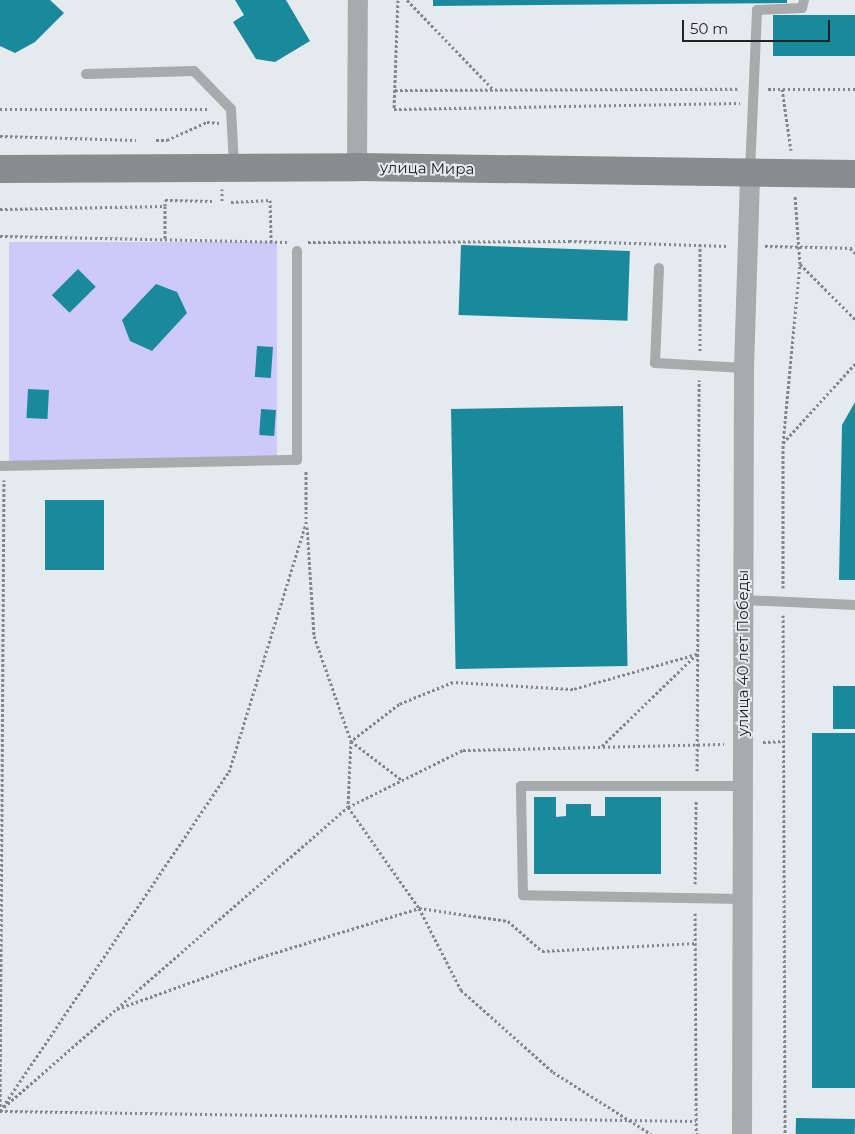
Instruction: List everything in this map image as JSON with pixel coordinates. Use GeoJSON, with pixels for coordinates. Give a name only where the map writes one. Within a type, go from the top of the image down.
{"type":"FeatureCollection","features":[{"type":"Feature","properties":{"kind":"street"},"geometry":{"type":"LineString","coordinates":[[357,167],[358,0]]}},
{"type":"Feature","properties":{"kind":"street","name":"улица Мира"},"geometry":{"type":"LineString","coordinates":[[0,169],[357,167],[855,174]]}},
{"type":"Feature","properties":{"kind":"street","name":"улица 40 лет Победы"},"geometry":{"type":"LineString","coordinates":[[742,1134],[744,368],[750,173]]}},
{"type":"Feature","properties":{"kind":"lane"},"geometry":{"type":"LineString","coordinates":[[750,173],[756,89],[757,10],[802,8],[804,0]]}},
{"type":"Feature","properties":{"kind":"lane"},"geometry":{"type":"LineString","coordinates":[[86,74],[194,71],[231,109],[234,169]]}},
{"type":"Feature","properties":{"kind":"lane"},"geometry":{"type":"LineString","coordinates":[[2,466],[297,460],[302,252]]}},
{"type":"Feature","properties":{"kind":"lane"},"geometry":{"type":"LineString","coordinates":[[659,268],[655,363],[744,368]]}},
{"type":"Feature","properties":{"kind":"lane"},"geometry":{"type":"LineString","coordinates":[[743,600],[855,605]]}},
{"type":"Feature","properties":{"kind":"lane"},"geometry":{"type":"LineString","coordinates":[[742,899],[523,895],[520,786],[743,786]]}},
{"type":"Feature","properties":{"kind":"path"},"geometry":{"type":"LineString","coordinates":[[398,0],[394,109],[755,103]]}},
{"type":"Feature","properties":{"kind":"path"},"geometry":{"type":"LineString","coordinates":[[407,0],[494,90]]}},
{"type":"Feature","properties":{"kind":"path"},"geometry":{"type":"LineString","coordinates":[[395,90],[855,89]]}},
{"type":"Feature","properties":{"kind":"path"},"geometry":{"type":"LineString","coordinates":[[0,109],[231,109]]}},
{"type":"Feature","properties":{"kind":"path"},"geometry":{"type":"LineString","coordinates":[[156,140],[167,140],[207,122],[232,124]]}},
{"type":"Feature","properties":{"kind":"path"},"geometry":{"type":"LineString","coordinates":[[0,136],[136,140]]}},
{"type":"Feature","properties":{"kind":"path"},"geometry":{"type":"LineString","coordinates":[[165,239],[165,200],[212,201]]}},
{"type":"Feature","properties":{"kind":"path"},"geometry":{"type":"LineString","coordinates":[[231,202],[270,200],[271,242]]}},
{"type":"Feature","properties":{"kind":"path"},"geometry":{"type":"LineString","coordinates":[[0,210],[165,206]]}},
{"type":"Feature","properties":{"kind":"path"},"geometry":{"type":"LineString","coordinates":[[0,235],[271,242],[700,244],[855,248]]}},
{"type":"Feature","properties":{"kind":"path"},"geometry":{"type":"LineString","coordinates":[[302,252],[307,242]]}},
{"type":"Feature","properties":{"kind":"path"},"geometry":{"type":"LineString","coordinates":[[696,1134],[695,898],[700,244]]}},
{"type":"Feature","properties":{"kind":"path"},"geometry":{"type":"LineString","coordinates":[[785,1134],[783,443],[800,264],[797,246]]}},
{"type":"Feature","properties":{"kind":"path"},"geometry":{"type":"LineString","coordinates":[[849,248],[855,254]]}},
{"type":"Feature","properties":{"kind":"path"},"geometry":{"type":"LineString","coordinates":[[800,264],[855,319]]}},
{"type":"Feature","properties":{"kind":"path"},"geometry":{"type":"LineString","coordinates":[[783,443],[855,364]]}},
{"type":"Feature","properties":{"kind":"path"},"geometry":{"type":"LineString","coordinates":[[306,465],[306,524],[314,636],[351,741],[402,780]]}},
{"type":"Feature","properties":{"kind":"path"},"geometry":{"type":"LineString","coordinates":[[0,1112],[2,466]]}},
{"type":"Feature","properties":{"kind":"path"},"geometry":{"type":"LineString","coordinates":[[0,1112],[229,772],[306,524]]}},
{"type":"Feature","properties":{"kind":"path"},"geometry":{"type":"LineString","coordinates":[[0,1112],[348,807],[463,750],[697,744]]}},
{"type":"Feature","properties":{"kind":"path"},"geometry":{"type":"LineString","coordinates":[[115,1010],[261,957],[419,908],[508,921],[542,951],[696,943]]}},
{"type":"Feature","properties":{"kind":"path"},"geometry":{"type":"LineString","coordinates":[[0,1112],[696,1121]]}},
{"type":"Feature","properties":{"kind":"shaded area"},"geometry":{"type":"Polygon","coordinates":[[[9,242],[277,242],[277,461],[9,461],[9,242]]]}},
{"type":"Feature","properties":{"kind":"building"},"geometry":{"type":"Polygon","coordinates":[[[0,0],[50,0],[64,13],[35,42],[15,53],[0,46],[0,0]]]}},
{"type":"Feature","properties":{"kind":"building"},"geometry":{"type":"Polygon","coordinates":[[[235,0],[286,0],[310,41],[275,62],[256,59],[233,22],[244,15],[235,0]]]}},
{"type":"Feature","properties":{"kind":"building"},"geometry":{"type":"Polygon","coordinates":[[[433,0],[787,0],[787,3],[433,6],[433,0]]]}},
{"type":"Feature","properties":{"kind":"building"},"geometry":{"type":"Polygon","coordinates":[[[773,15],[855,15],[855,56],[773,56],[773,15]]]}},
{"type":"Feature","properties":{"kind":"building"},"geometry":{"type":"Polygon","coordinates":[[[461,245],[630,251],[627,321],[459,315],[461,245]]]}},
{"type":"Feature","properties":{"kind":"building"},"geometry":{"type":"Polygon","coordinates":[[[78,269],[96,287],[70,313],[52,295],[78,269]]]}},
{"type":"Feature","properties":{"kind":"building"},"geometry":{"type":"Polygon","coordinates":[[[156,284],[177,292],[187,313],[152,351],[130,341],[122,320],[156,284]]]}},
{"type":"Feature","properties":{"kind":"building"},"geometry":{"type":"Polygon","coordinates":[[[257,346],[273,347],[271,378],[255,377],[257,346]]]}},
{"type":"Feature","properties":{"kind":"building"},"geometry":{"type":"Polygon","coordinates":[[[28,389],[49,390],[47,419],[26,418],[28,389]]]}},
{"type":"Feature","properties":{"kind":"building"},"geometry":{"type":"Polygon","coordinates":[[[855,402],[855,580],[839,580],[842,425],[855,402]]]}},
{"type":"Feature","properties":{"kind":"building"},"geometry":{"type":"Polygon","coordinates":[[[623,406],[628,666],[456,669],[451,409],[623,406]]]}},
{"type":"Feature","properties":{"kind":"building"},"geometry":{"type":"Polygon","coordinates":[[[261,409],[276,410],[274,436],[259,435],[261,409]]]}},
{"type":"Feature","properties":{"kind":"building"},"geometry":{"type":"Polygon","coordinates":[[[45,500],[104,500],[104,570],[45,570],[45,500]]]}},
{"type":"Feature","properties":{"kind":"building"},"geometry":{"type":"Polygon","coordinates":[[[833,686],[855,686],[855,729],[833,729],[833,686]]]}},
{"type":"Feature","properties":{"kind":"building"},"geometry":{"type":"Polygon","coordinates":[[[812,733],[855,733],[855,1088],[812,1088],[812,733]]]}},
{"type":"Feature","properties":{"kind":"building"},"geometry":{"type":"Polygon","coordinates":[[[534,797],[556,797],[556,817],[566,816],[566,804],[591,804],[591,816],[605,816],[605,797],[661,797],[661,874],[534,874],[534,797]]]}},
{"type":"Feature","properties":{"kind":"building"},"geometry":{"type":"Polygon","coordinates":[[[796,1118],[855,1119],[855,1134],[796,1134],[796,1118]]]}}]}
